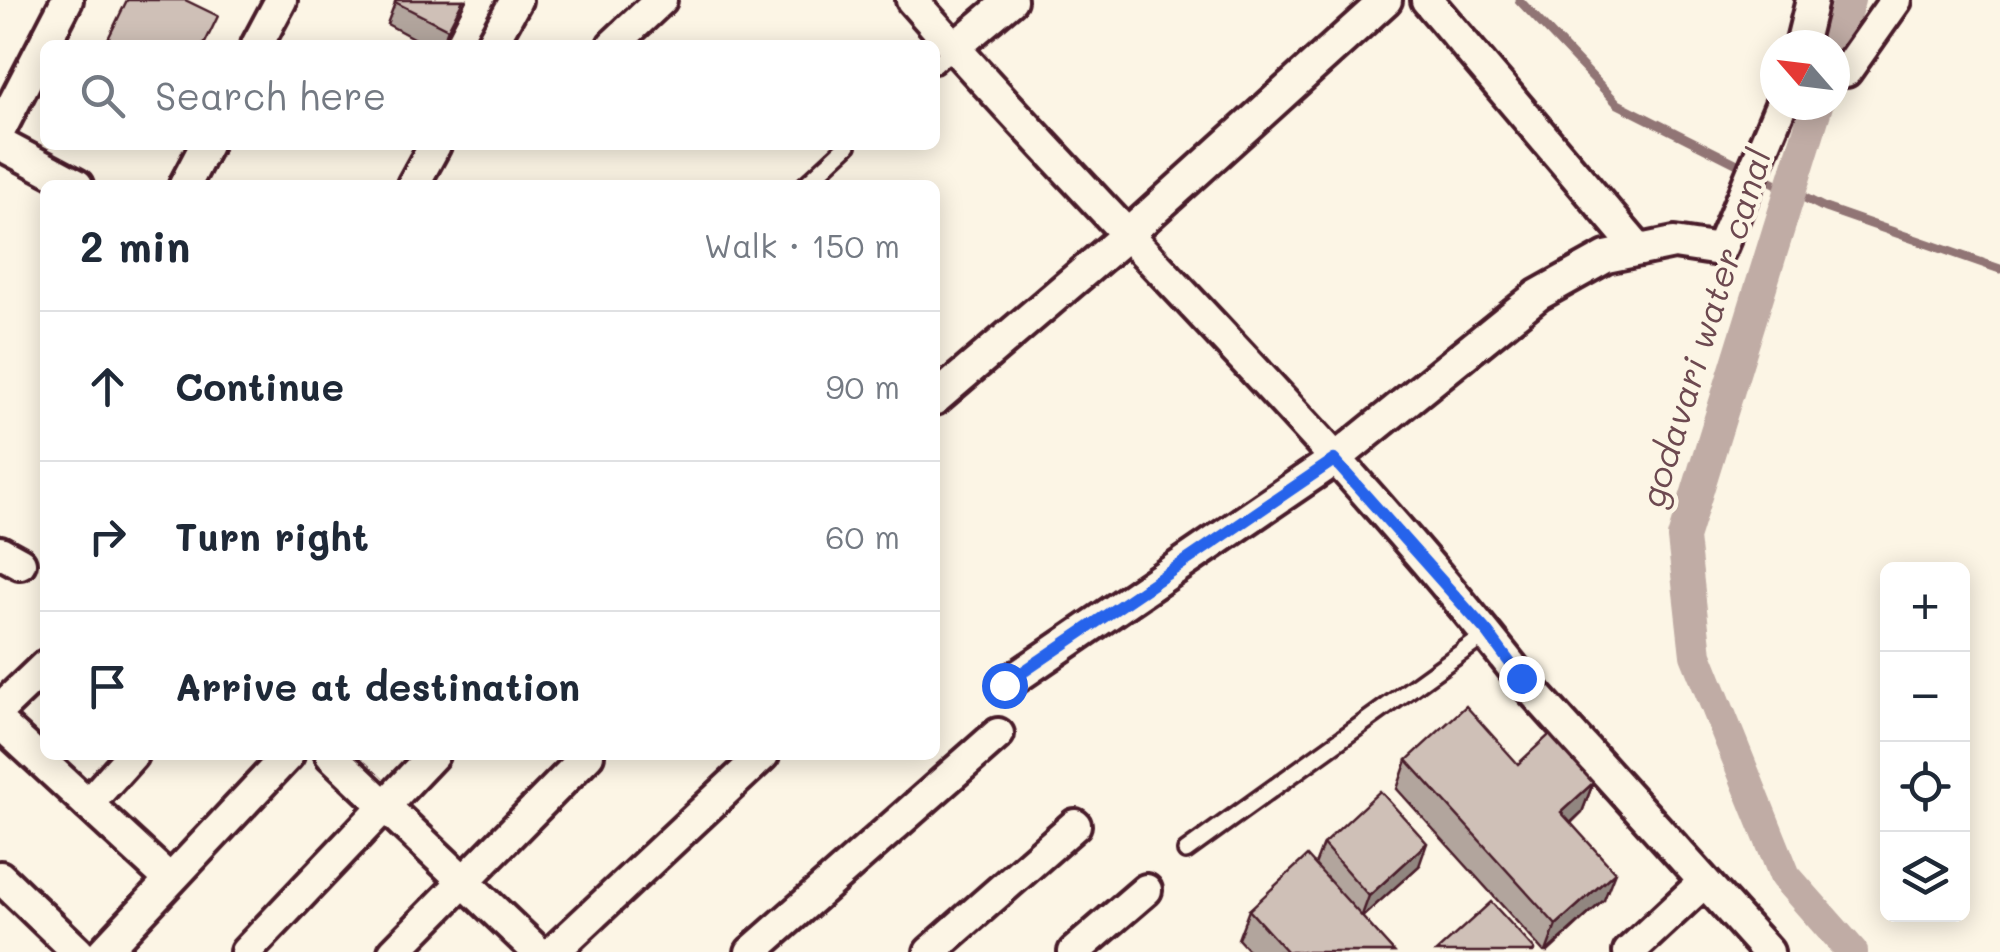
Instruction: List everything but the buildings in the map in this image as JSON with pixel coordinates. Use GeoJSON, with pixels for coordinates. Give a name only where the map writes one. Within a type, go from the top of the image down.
{"type":"FeatureCollection","features":[{"type":"Feature","properties":{"kind":"street"},"geometry":{"type":"LineString","coordinates":[[46,40],[67,0]]}},
{"type":"Feature","properties":{"kind":"street"},"geometry":{"type":"LineString","coordinates":[[260,40],[280,0]]}},
{"type":"Feature","properties":{"kind":"street"},"geometry":{"type":"LineString","coordinates":[[493,40],[516,0]]}},
{"type":"Feature","properties":{"kind":"street"},"geometry":{"type":"LineString","coordinates":[[618,40],[662,0]]}},
{"type":"Feature","properties":{"kind":"street"},"geometry":{"type":"LineString","coordinates":[[912,0],[935,40]]}},
{"type":"Feature","properties":{"kind":"street"},"geometry":{"type":"LineString","coordinates":[[1011,0],[945,57],[1128,234],[1334,460],[1521,678],[1768,952]]}},
{"type":"Feature","properties":{"kind":"street"},"geometry":{"type":"LineString","coordinates":[[940,395],[1128,234],[1386,0]]}},
{"type":"Feature","properties":{"kind":"street"},"geometry":{"type":"LineString","coordinates":[[1427,0],[1640,250]]}},
{"type":"Feature","properties":{"kind":"street"},"geometry":{"type":"LineString","coordinates":[[1805,30],[1812,0]]}},
{"type":"Feature","properties":{"kind":"street"},"geometry":{"type":"LineString","coordinates":[[1850,57],[1896,0]]}},
{"type":"Feature","properties":{"kind":"street"},"geometry":{"type":"LineString","coordinates":[[0,130],[40,52]]}},
{"type":"Feature","properties":{"kind":"street"},"geometry":{"type":"LineString","coordinates":[[1004,685],[1334,460],[1538,294],[1606,257],[1674,243],[1720,250],[1775,120]]}},
{"type":"Feature","properties":{"kind":"street"},"geometry":{"type":"LineString","coordinates":[[0,144],[67,180]]}},
{"type":"Feature","properties":{"kind":"street"},"geometry":{"type":"LineString","coordinates":[[188,180],[203,150]]}},
{"type":"Feature","properties":{"kind":"street"},"geometry":{"type":"LineString","coordinates":[[416,180],[432,150]]}},
{"type":"Feature","properties":{"kind":"street"},"geometry":{"type":"LineString","coordinates":[[0,708],[40,671]]}},
{"type":"Feature","properties":{"kind":"street"},"geometry":{"type":"LineString","coordinates":[[0,723],[40,760]]}},
{"type":"Feature","properties":{"kind":"street"},"geometry":{"type":"LineString","coordinates":[[751,952],[998,734]]}},
{"type":"Feature","properties":{"kind":"street"},"geometry":{"type":"LineString","coordinates":[[40,760],[170,880]]}},
{"type":"Feature","properties":{"kind":"street"},"geometry":{"type":"LineString","coordinates":[[88,804],[128,760]]}},
{"type":"Feature","properties":{"kind":"street"},"geometry":{"type":"LineString","coordinates":[[103,952],[283,760]]}},
{"type":"Feature","properties":{"kind":"street"},"geometry":{"type":"LineString","coordinates":[[336,760],[538,952]]}},
{"type":"Feature","properties":{"kind":"street"},"geometry":{"type":"LineString","coordinates":[[246,952],[428,760]]}},
{"type":"Feature","properties":{"kind":"street"},"geometry":{"type":"LineString","coordinates":[[394,952],[583,760]]}},
{"type":"Feature","properties":{"kind":"street"},"geometry":{"type":"LineString","coordinates":[[553,952],[758,760]]}},
{"type":"Feature","properties":{"kind":"street"},"geometry":{"type":"LineString","coordinates":[[930,952],[1075,825]]}},
{"type":"Feature","properties":{"kind":"street"},"geometry":{"type":"LineString","coordinates":[[0,877],[78,952]]}},
{"type":"Feature","properties":{"kind":"street"},"geometry":{"type":"LineString","coordinates":[[1629,952],[1704,882]]}},
{"type":"Feature","properties":{"kind":"street"},"geometry":{"type":"LineString","coordinates":[[1074,952],[1146,890]]}},
{"type":"Feature","properties":{"kind":"lane"},"geometry":{"type":"LineString","coordinates":[[810,180],[842,150]]}},
{"type":"Feature","properties":{"kind":"lane"},"geometry":{"type":"LineString","coordinates":[[1186,851],[1494,642]]}},
{"type":"Feature","properties":{"kind":"waterway"},"geometry":{"type":"LineString","coordinates":[[1519,0],[1618,104],[1825,208],[2000,269]]}},
{"type":"Feature","properties":{"kind":"waterway","name":"godavari water canal"},"geometry":{"type":"LineString","coordinates":[[1840,30],[1849,0]]}},
{"type":"Feature","properties":{"kind":"waterway","name":"godavari water canal"},"geometry":{"type":"LineString","coordinates":[[1812,120],[1683,538],[1696,655],[1785,876],[1852,952]]}},
{"type":"Feature","properties":{"kind":"route"},"geometry":{"type":"LineString","coordinates":[[1004,685],[1334,460],[1488,633],[1521,678]]}}]}
